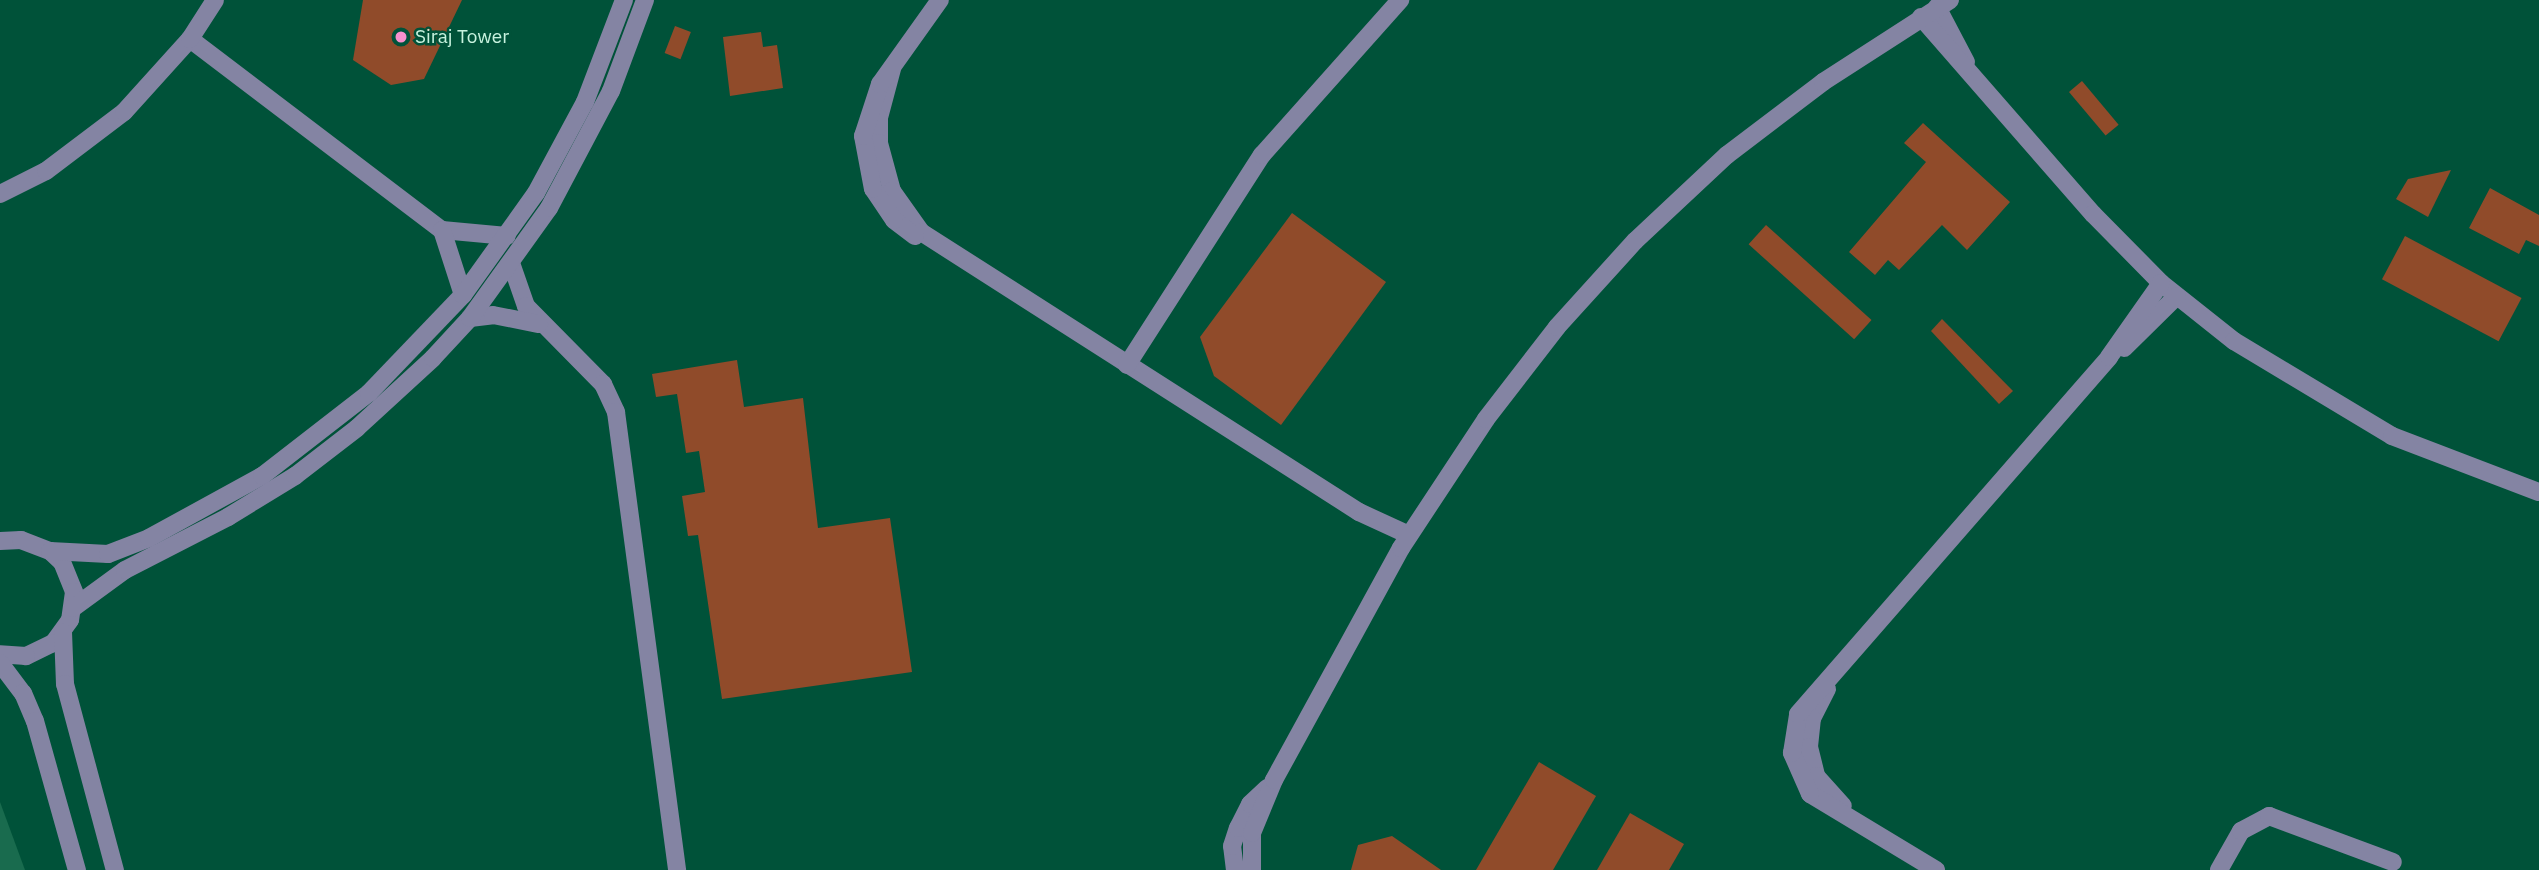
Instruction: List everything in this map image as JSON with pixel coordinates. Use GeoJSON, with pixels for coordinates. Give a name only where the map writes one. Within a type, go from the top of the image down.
{"type":"FeatureCollection","features":[{"type":"Feature","properties":{"kind":"street"},"geometry":{"type":"LineString","coordinates":[[0,194],[46,171],[124,112],[190,39],[215,0]]}},
{"type":"Feature","properties":{"kind":"street"},"geometry":{"type":"LineString","coordinates":[[0,541],[29,541],[50,551],[89,556],[129,548],[250,483],[369,393],[463,295],[507,236],[585,102],[624,0]]}},
{"type":"Feature","properties":{"kind":"street"},"geometry":{"type":"LineString","coordinates":[[73,608],[125,570],[228,517],[295,475],[367,419],[470,318],[511,263],[582,151],[645,0]]}},
{"type":"Feature","properties":{"kind":"street"},"geometry":{"type":"LineString","coordinates":[[940,0],[892,69],[879,118],[884,167],[905,213],[940,248],[1405,542]]}},
{"type":"Feature","properties":{"kind":"street"},"geometry":{"type":"LineString","coordinates":[[1127,365],[1262,155],[1400,0]]}},
{"type":"Feature","properties":{"kind":"street"},"geometry":{"type":"LineString","coordinates":[[1252,870],[1252,833],[1274,780],[1405,542],[1520,373],[1635,241],[1780,113],[1943,4],[1971,79]]}},
{"type":"Feature","properties":{"kind":"street"},"geometry":{"type":"LineString","coordinates":[[1921,17],[1971,79],[2161,283],[2245,348],[2341,409],[2444,459],[2539,492]]}},
{"type":"Feature","properties":{"kind":"street"},"geometry":{"type":"LineString","coordinates":[[190,39],[442,230],[507,236]]}},
{"type":"Feature","properties":{"kind":"street"},"geometry":{"type":"LineString","coordinates":[[442,230],[463,295]]}},
{"type":"Feature","properties":{"kind":"street"},"geometry":{"type":"LineString","coordinates":[[511,263],[526,306],[539,324],[603,384],[616,412],[677,870]]}},
{"type":"Feature","properties":{"kind":"street"},"geometry":{"type":"LineString","coordinates":[[1936,870],[1834,800],[1816,776],[1809,747],[1817,704],[1873,630],[2109,357],[2161,283]]}},
{"type":"Feature","properties":{"kind":"street"},"geometry":{"type":"LineString","coordinates":[[2109,357],[2178,296]]}},
{"type":"Feature","properties":{"kind":"street"},"geometry":{"type":"LineString","coordinates":[[470,318],[493,315],[539,324]]}},
{"type":"Feature","properties":{"kind":"street"},"geometry":{"type":"LineString","coordinates":[[50,551],[70,576],[73,608],[63,632],[65,684],[115,870]]}},
{"type":"Feature","properties":{"kind":"street"},"geometry":{"type":"LineString","coordinates":[[0,654],[41,651],[63,632]]}},
{"type":"Feature","properties":{"kind":"street"},"geometry":{"type":"LineString","coordinates":[[0,663],[23,693],[35,721],[77,870]]}},
{"type":"Feature","properties":{"kind":"street"},"geometry":{"type":"LineString","coordinates":[[1235,870],[1232,846],[1238,828],[1250,804],[1274,780]]}},
{"type":"Feature","properties":{"kind":"street"},"geometry":{"type":"LineString","coordinates":[[2219,870],[2241,831],[2269,816],[2393,862]]}},
{"type":"Feature","properties":{"kind":"green space"},"geometry":{"type":"Polygon","coordinates":[[[0,802],[25,870],[0,870],[0,802]]]}},
{"type":"Feature","properties":{"kind":"building","name":"Siraj Tower"},"geometry":{"type":"Polygon","coordinates":[[[363,0],[462,0],[424,79],[391,85],[353,60],[363,0]]]}},
{"type":"Feature","properties":{"kind":"building"},"geometry":{"type":"Polygon","coordinates":[[[675,26],[691,32],[680,59],[665,53],[675,26]]]}},
{"type":"Feature","properties":{"kind":"building"},"geometry":{"type":"Polygon","coordinates":[[[761,32],[763,47],[777,45],[783,88],[730,96],[723,37],[761,32]]]}},
{"type":"Feature","properties":{"kind":"building"},"geometry":{"type":"Polygon","coordinates":[[[2082,81],[2119,125],[2106,136],[2069,92],[2082,81]]]}},
{"type":"Feature","properties":{"kind":"building"},"geometry":{"type":"Polygon","coordinates":[[[1923,123],[2010,202],[1967,250],[1942,225],[1899,270],[1888,260],[1875,275],[1849,252],[1926,162],[1904,143],[1923,123]]]}},
{"type":"Feature","properties":{"kind":"building"},"geometry":{"type":"Polygon","coordinates":[[[2451,170],[2428,217],[2396,199],[2408,179],[2451,170]]]}},
{"type":"Feature","properties":{"kind":"building"},"geometry":{"type":"Polygon","coordinates":[[[2490,188],[2539,215],[2539,246],[2526,240],[2519,254],[2469,228],[2490,188]]]}},
{"type":"Feature","properties":{"kind":"building"},"geometry":{"type":"Polygon","coordinates":[[[1292,213],[1386,282],[1281,425],[1214,376],[1200,337],[1292,213]]]}},
{"type":"Feature","properties":{"kind":"building"},"geometry":{"type":"Polygon","coordinates":[[[1766,225],[1872,320],[1854,339],[1749,244],[1766,225]]]}},
{"type":"Feature","properties":{"kind":"building"},"geometry":{"type":"Polygon","coordinates":[[[2405,236],[2522,298],[2499,341],[2382,279],[2405,236]]]}},
{"type":"Feature","properties":{"kind":"building"},"geometry":{"type":"Polygon","coordinates":[[[1942,319],[2013,391],[1999,404],[1931,331],[1942,319]]]}},
{"type":"Feature","properties":{"kind":"building"},"geometry":{"type":"Polygon","coordinates":[[[737,360],[744,407],[803,398],[818,528],[890,518],[912,672],[722,699],[698,535],[688,536],[682,496],[705,492],[699,451],[686,453],[677,394],[656,397],[652,374],[737,360]]]}},
{"type":"Feature","properties":{"kind":"building"},"geometry":{"type":"Polygon","coordinates":[[[1539,762],[1596,796],[1553,870],[1476,870],[1539,762]]]}},
{"type":"Feature","properties":{"kind":"building"},"geometry":{"type":"Polygon","coordinates":[[[1630,813],[1684,844],[1669,870],[1597,870],[1630,813]]]}},
{"type":"Feature","properties":{"kind":"building"},"geometry":{"type":"Polygon","coordinates":[[[1392,836],[1441,870],[1351,870],[1358,845],[1392,836]]]}},
{"type":"Feature","properties":{"kind":"place","name":"Siraj Tower"},"geometry":{"type":"Point","coordinates":[401,37]}}]}
